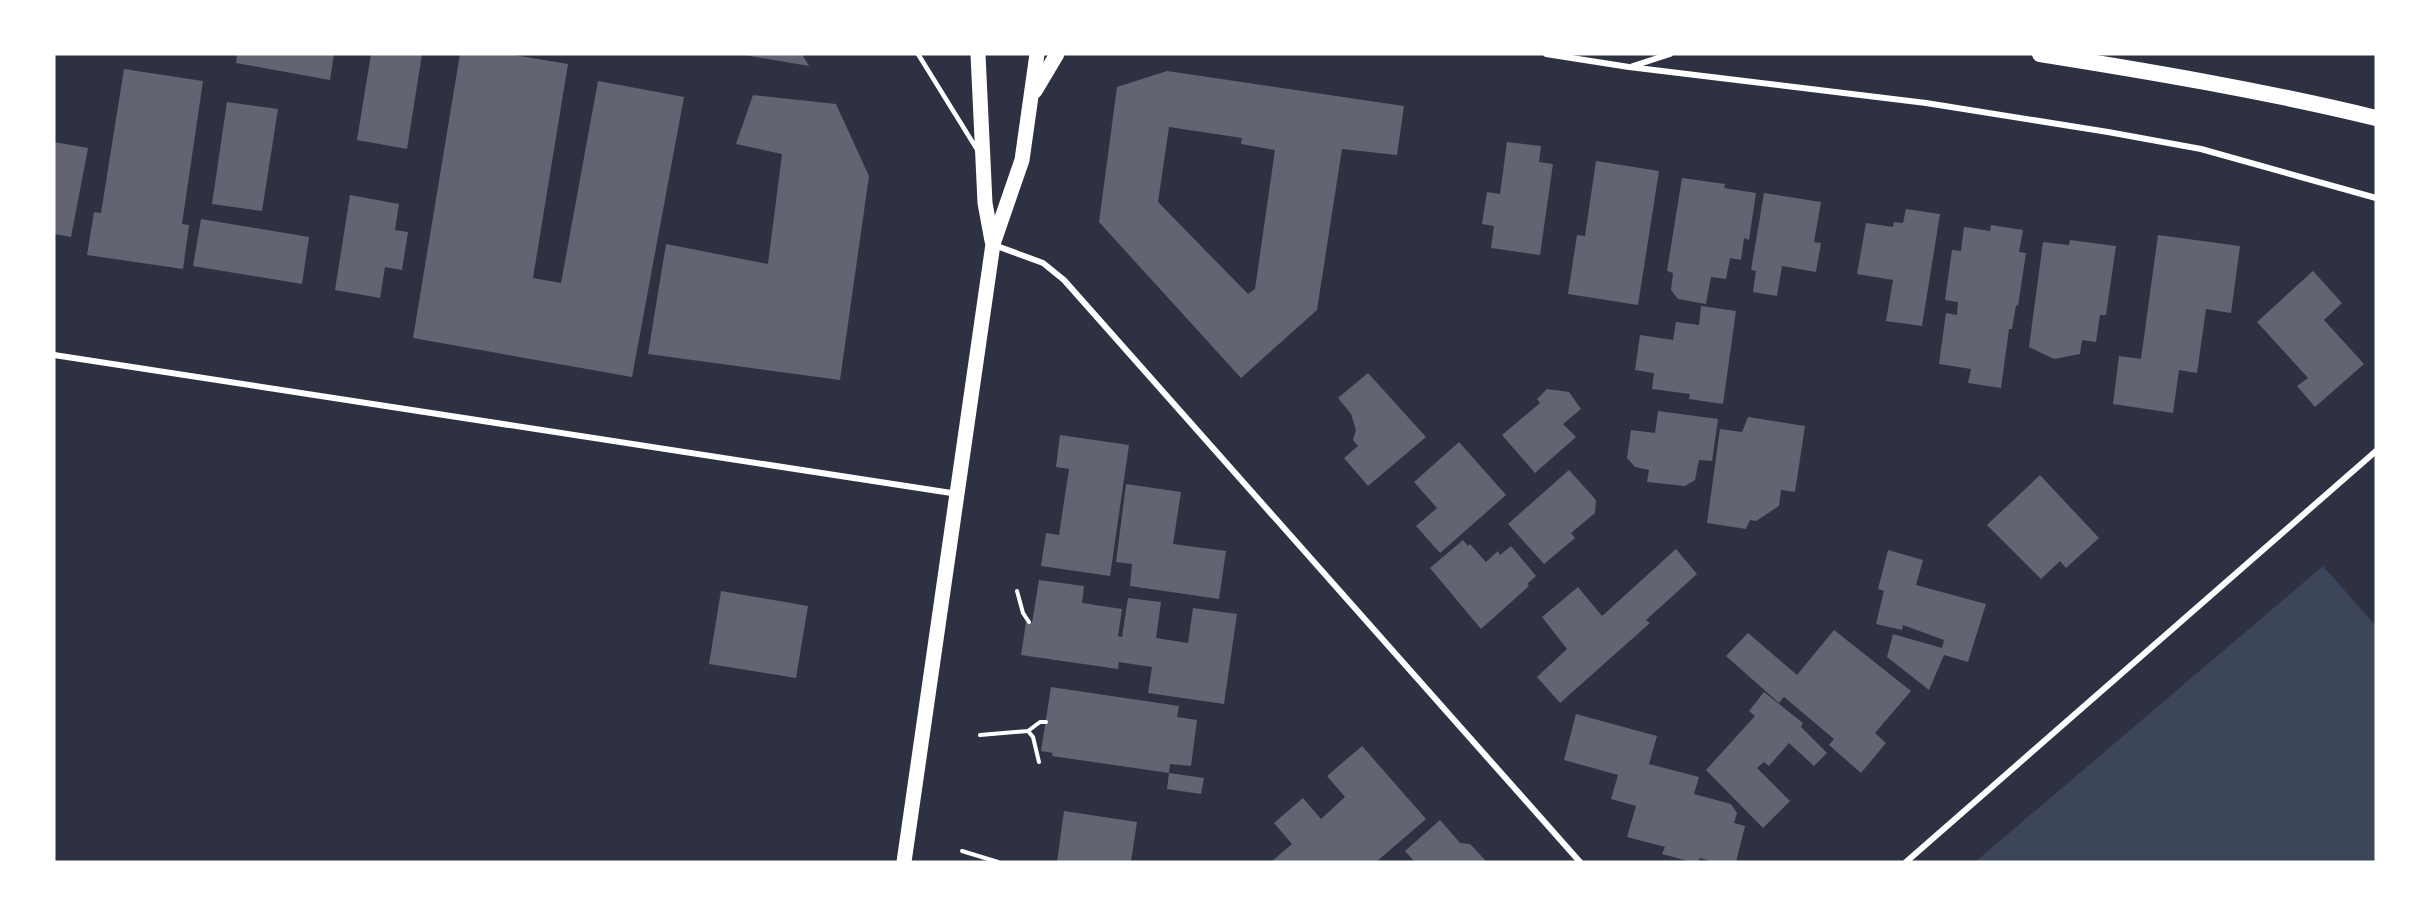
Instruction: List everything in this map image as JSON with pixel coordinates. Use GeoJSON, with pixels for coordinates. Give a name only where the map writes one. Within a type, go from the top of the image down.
{"type":"FeatureCollection","features":[{"type":"Feature","properties":{"kind":"highway"},"geometry":{"type":"LineString","coordinates":[[2040,54],[2187,77],[2310,101],[2376,118]]}},
{"type":"Feature","properties":{"kind":"main road"},"geometry":{"type":"LineString","coordinates":[[978,54],[985,203],[993,244]]}},
{"type":"Feature","properties":{"kind":"main road"},"geometry":{"type":"LineString","coordinates":[[904,862],[993,244],[1022,160],[1037,54]]}},
{"type":"Feature","properties":{"kind":"main road"},"geometry":{"type":"LineString","coordinates":[[1031,99],[1057,54]]}},
{"type":"Feature","properties":{"kind":"street"},"geometry":{"type":"LineString","coordinates":[[1546,54],[1629,67],[1926,103],[2108,132],[2201,149],[2376,198]]}},
{"type":"Feature","properties":{"kind":"street"},"geometry":{"type":"LineString","coordinates":[[1629,67],[1670,54]]}},
{"type":"Feature","properties":{"kind":"street"},"geometry":{"type":"LineString","coordinates":[[993,244],[1043,263],[1064,280],[1580,862]]}},
{"type":"Feature","properties":{"kind":"street"},"geometry":{"type":"LineString","coordinates":[[54,355],[958,494]]}},
{"type":"Feature","properties":{"kind":"street"},"geometry":{"type":"LineString","coordinates":[[1906,862],[2376,451]]}},
{"type":"Feature","properties":{"kind":"lane"},"geometry":{"type":"LineString","coordinates":[[918,54],[982,158]]}},
{"type":"Feature","properties":{"kind":"path"},"geometry":{"type":"LineString","coordinates":[[1017,591],[1023,613],[1029,622]]}},
{"type":"Feature","properties":{"kind":"path"},"geometry":{"type":"LineString","coordinates":[[980,735],[1028,731],[1040,722],[1046,722]]}},
{"type":"Feature","properties":{"kind":"path"},"geometry":{"type":"LineString","coordinates":[[1028,731],[1033,738],[1039,762]]}},
{"type":"Feature","properties":{"kind":"path"},"geometry":{"type":"LineString","coordinates":[[962,851],[998,862]]}},
{"type":"Feature","properties":{"kind":"shaded area"},"geometry":{"type":"Polygon","coordinates":[[[2323,566],[2376,626],[2376,862],[1975,862],[2323,566]]]}},
{"type":"Feature","properties":{"kind":"building"},"geometry":{"type":"Polygon","coordinates":[[[237,54],[334,54],[330,80],[236,63],[237,54]]]}},
{"type":"Feature","properties":{"kind":"building"},"geometry":{"type":"Polygon","coordinates":[[[371,54],[422,54],[407,149],[357,140],[371,54]]]}},
{"type":"Feature","properties":{"kind":"building"},"geometry":{"type":"Polygon","coordinates":[[[460,54],[508,54],[568,64],[533,278],[561,283],[598,81],[684,97],[632,377],[413,338],[460,54]]]}},
{"type":"Feature","properties":{"kind":"building"},"geometry":{"type":"Polygon","coordinates":[[[802,54],[809,66],[744,55],[802,54]]]}},
{"type":"Feature","properties":{"kind":"building"},"geometry":{"type":"Polygon","coordinates":[[[124,69],[203,81],[182,224],[189,225],[183,269],[87,255],[94,212],[101,213],[124,69]]]}},
{"type":"Feature","properties":{"kind":"building"},"geometry":{"type":"Polygon","coordinates":[[[1167,71],[1404,106],[1397,155],[1342,149],[1317,310],[1241,378],[1099,222],[1117,87],[1167,71]],[[1169,127],[1158,202],[1248,294],[1255,289],[1275,150],[1241,144],[1242,138],[1169,127]]]}},
{"type":"Feature","properties":{"kind":"building"},"geometry":{"type":"Polygon","coordinates":[[[753,95],[836,104],[869,176],[840,380],[648,354],[666,244],[768,264],[782,154],[736,144],[753,95]]]}},
{"type":"Feature","properties":{"kind":"building"},"geometry":{"type":"Polygon","coordinates":[[[227,102],[278,109],[262,211],[212,204],[227,102]]]}},
{"type":"Feature","properties":{"kind":"building"},"geometry":{"type":"Polygon","coordinates":[[[54,142],[88,148],[71,237],[54,234],[54,142]]]}},
{"type":"Feature","properties":{"kind":"building"},"geometry":{"type":"Polygon","coordinates":[[[1507,142],[1541,146],[1539,162],[1553,164],[1540,255],[1491,248],[1494,226],[1482,224],[1487,192],[1500,194],[1507,142]]]}},
{"type":"Feature","properties":{"kind":"building"},"geometry":{"type":"Polygon","coordinates":[[[1596,161],[1659,171],[1638,305],[1568,294],[1577,235],[1585,236],[1596,161]]]}},
{"type":"Feature","properties":{"kind":"building"},"geometry":{"type":"Polygon","coordinates":[[[1682,178],[1725,184],[1724,188],[1756,193],[1749,240],[1744,238],[1741,260],[1730,258],[1726,279],[1711,277],[1706,304],[1678,299],[1671,290],[1673,273],[1667,271],[1682,178]]]}},
{"type":"Feature","properties":{"kind":"building"},"geometry":{"type":"Polygon","coordinates":[[[1764,193],[1821,202],[1814,242],[1821,243],[1816,272],[1782,266],[1777,296],[1753,292],[1756,271],[1751,270],[1764,193]]]}},
{"type":"Feature","properties":{"kind":"building"},"geometry":{"type":"Polygon","coordinates":[[[350,195],[399,204],[395,230],[408,232],[402,270],[385,267],[380,298],[335,290],[350,195]]]}},
{"type":"Feature","properties":{"kind":"building"},"geometry":{"type":"Polygon","coordinates":[[[1906,209],[1940,214],[1922,326],[1886,321],[1893,280],[1857,274],[1866,223],[1893,227],[1894,222],[1903,223],[1906,209]]]}},
{"type":"Feature","properties":{"kind":"building"},"geometry":{"type":"Polygon","coordinates":[[[201,219],[309,237],[302,284],[193,266],[201,219]]]}},
{"type":"Feature","properties":{"kind":"building"},"geometry":{"type":"Polygon","coordinates":[[[1991,225],[2023,230],[2019,252],[2026,253],[2018,306],[2016,305],[2012,329],[2009,329],[2001,388],[1968,383],[1971,369],[1939,364],[1946,313],[1957,315],[1958,302],[1945,300],[1952,250],[1961,251],[1964,227],[1990,231],[1991,225]]]}},
{"type":"Feature","properties":{"kind":"building"},"geometry":{"type":"Polygon","coordinates":[[[2158,235],[2240,246],[2231,313],[2206,309],[2197,373],[2179,370],[2173,413],[2113,404],[2119,356],[2141,359],[2158,235]]]}},
{"type":"Feature","properties":{"kind":"building"},"geometry":{"type":"Polygon","coordinates":[[[2070,240],[2116,246],[2106,315],[2100,315],[2096,342],[2082,340],[2080,354],[2054,359],[2029,347],[2043,242],[2069,245],[2070,240]]]}},
{"type":"Feature","properties":{"kind":"building"},"geometry":{"type":"Polygon","coordinates":[[[2313,271],[2342,303],[2324,320],[2364,364],[2315,407],[2297,386],[2308,378],[2257,322],[2313,271]]]}},
{"type":"Feature","properties":{"kind":"building"},"geometry":{"type":"Polygon","coordinates":[[[1701,306],[1736,311],[1723,404],[1689,399],[1690,394],[1652,389],[1654,373],[1635,370],[1640,335],[1673,340],[1676,322],[1699,325],[1701,306]]]}},
{"type":"Feature","properties":{"kind":"building"},"geometry":{"type":"Polygon","coordinates":[[[1368,373],[1426,437],[1368,486],[1344,458],[1358,446],[1353,440],[1356,430],[1351,414],[1338,398],[1368,373]]]}},
{"type":"Feature","properties":{"kind":"building"},"geometry":{"type":"Polygon","coordinates":[[[1547,389],[1569,392],[1581,409],[1563,424],[1576,437],[1535,473],[1502,435],[1540,403],[1537,399],[1547,389]]]}},
{"type":"Feature","properties":{"kind":"building"},"geometry":{"type":"Polygon","coordinates":[[[1658,411],[1718,419],[1712,461],[1699,460],[1695,480],[1685,486],[1647,482],[1649,470],[1635,467],[1627,458],[1631,430],[1655,433],[1658,411]]]}},
{"type":"Feature","properties":{"kind":"building"},"geometry":{"type":"Polygon","coordinates":[[[1748,417],[1805,426],[1795,492],[1781,490],[1779,506],[1756,521],[1750,520],[1746,529],[1707,523],[1720,429],[1742,432],[1748,417]]]}},
{"type":"Feature","properties":{"kind":"building"},"geometry":{"type":"Polygon","coordinates":[[[1060,435],[1129,445],[1110,576],[1041,566],[1046,533],[1059,535],[1069,469],[1056,467],[1060,435]]]}},
{"type":"Feature","properties":{"kind":"building"},"geometry":{"type":"Polygon","coordinates":[[[1459,442],[1506,495],[1440,553],[1416,526],[1437,508],[1414,482],[1459,442]]]}},
{"type":"Feature","properties":{"kind":"building"},"geometry":{"type":"Polygon","coordinates":[[[1569,470],[1596,500],[1595,513],[1571,533],[1575,538],[1544,564],[1508,524],[1569,470]]]}},
{"type":"Feature","properties":{"kind":"building"},"geometry":{"type":"Polygon","coordinates":[[[2040,475],[2099,538],[2066,568],[2060,561],[2041,579],[1987,525],[2040,475]]]}},
{"type":"Feature","properties":{"kind":"building"},"geometry":{"type":"Polygon","coordinates":[[[1126,484],[1181,492],[1173,544],[1226,551],[1219,599],[1130,586],[1132,564],[1116,562],[1126,484]]]}},
{"type":"Feature","properties":{"kind":"building"},"geometry":{"type":"Polygon","coordinates":[[[1463,540],[1468,546],[1470,544],[1486,562],[1498,551],[1500,555],[1511,546],[1536,576],[1527,584],[1529,586],[1481,629],[1430,568],[1463,540]]]}},
{"type":"Feature","properties":{"kind":"building"},"geometry":{"type":"Polygon","coordinates":[[[1676,549],[1697,574],[1646,620],[1650,623],[1560,703],[1537,677],[1567,649],[1542,617],[1578,587],[1602,616],[1676,549]]]}},
{"type":"Feature","properties":{"kind":"building"},"geometry":{"type":"Polygon","coordinates":[[[1888,550],[1923,560],[1916,585],[1986,604],[1968,662],[1944,655],[1929,690],[1887,657],[1893,634],[1942,648],[1944,640],[1903,625],[1902,630],[1876,624],[1884,591],[1878,589],[1888,550]]]}},
{"type":"Feature","properties":{"kind":"building"},"geometry":{"type":"Polygon","coordinates":[[[1039,580],[1084,586],[1082,603],[1122,609],[1118,636],[1122,637],[1128,598],[1161,602],[1156,638],[1188,643],[1193,608],[1237,614],[1224,704],[1148,693],[1152,667],[1119,662],[1118,669],[1021,655],[1026,622],[1032,623],[1039,580]]]}},
{"type":"Feature","properties":{"kind":"building"},"geometry":{"type":"Polygon","coordinates":[[[721,591],[808,606],[796,678],[709,664],[721,591]]]}},
{"type":"Feature","properties":{"kind":"building"},"geometry":{"type":"Polygon","coordinates":[[[1834,630],[1911,691],[1875,733],[1886,743],[1861,773],[1829,745],[1834,739],[1784,697],[1779,703],[1726,656],[1748,633],[1797,675],[1834,630]]]}},
{"type":"Feature","properties":{"kind":"building"},"geometry":{"type":"Polygon","coordinates":[[[1051,687],[1179,706],[1177,717],[1197,720],[1191,766],[1170,764],[1169,773],[1052,756],[1053,753],[1041,751],[1051,687]]]}},
{"type":"Feature","properties":{"kind":"building"},"geometry":{"type":"Polygon","coordinates":[[[1764,692],[1803,723],[1801,727],[1827,753],[1814,766],[1789,743],[1769,766],[1764,762],[1757,768],[1790,801],[1763,828],[1706,770],[1755,716],[1749,711],[1764,692]]]}},
{"type":"Feature","properties":{"kind":"building"},"geometry":{"type":"Polygon","coordinates":[[[1576,714],[1657,736],[1649,764],[1699,777],[1694,794],[1731,804],[1737,813],[1734,823],[1745,826],[1736,862],[1713,862],[1700,858],[1698,862],[1692,862],[1662,854],[1665,847],[1627,837],[1636,806],[1611,799],[1618,775],[1564,760],[1576,714]]]}},
{"type":"Feature","properties":{"kind":"building"},"geometry":{"type":"Polygon","coordinates":[[[1362,746],[1426,819],[1376,862],[1271,862],[1292,844],[1274,823],[1303,798],[1321,819],[1345,797],[1327,776],[1362,746]]]}},
{"type":"Feature","properties":{"kind":"building"},"geometry":{"type":"Polygon","coordinates":[[[1169,773],[1204,778],[1201,794],[1167,789],[1169,773]]]}},
{"type":"Feature","properties":{"kind":"building"},"geometry":{"type":"Polygon","coordinates":[[[1064,811],[1137,822],[1131,862],[1057,862],[1064,811]]]}},
{"type":"Feature","properties":{"kind":"building"},"geometry":{"type":"Polygon","coordinates":[[[1440,820],[1460,843],[1470,844],[1487,862],[1415,862],[1405,851],[1440,820]]]}}]}
